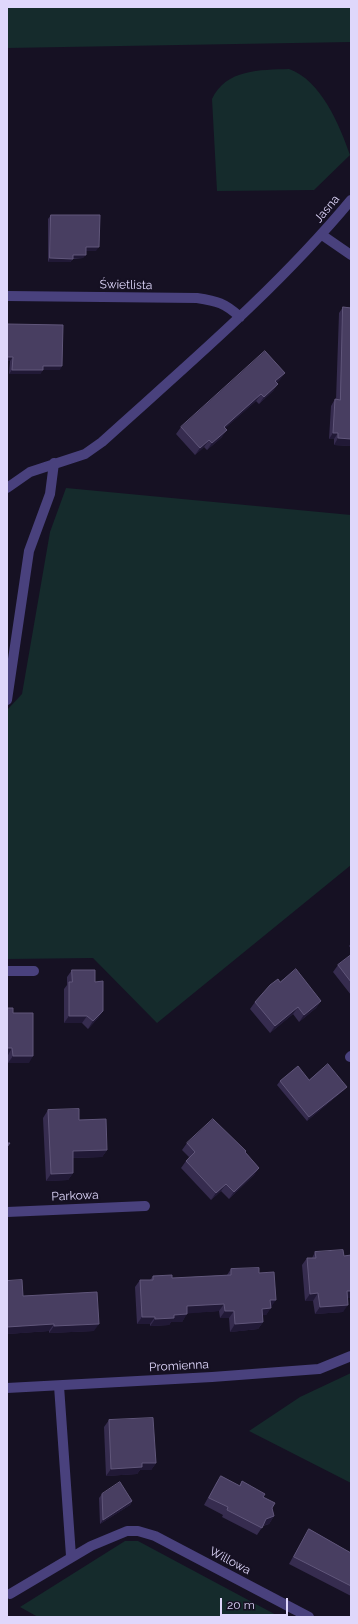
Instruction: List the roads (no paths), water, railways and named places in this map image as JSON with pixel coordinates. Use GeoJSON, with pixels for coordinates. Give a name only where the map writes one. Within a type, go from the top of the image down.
{"type":"FeatureCollection","features":[{"type":"Feature","properties":{"kind":"street","name":"Jasna"},"geometry":{"type":"LineString","coordinates":[[7,488],[30,472],[85,454],[102,442],[240,317],[322,235],[351,200]]}},
{"type":"Feature","properties":{"kind":"street"},"geometry":{"type":"LineString","coordinates":[[322,235],[351,255]]}},
{"type":"Feature","properties":{"kind":"street","name":"Świetlista"},"geometry":{"type":"LineString","coordinates":[[7,296],[197,298],[226,304],[240,317]]}},
{"type":"Feature","properties":{"kind":"street"},"geometry":{"type":"LineString","coordinates":[[7,700],[29,551],[50,494],[54,463]]}},
{"type":"Feature","properties":{"kind":"street"},"geometry":{"type":"LineString","coordinates":[[7,971],[34,971]]}},
{"type":"Feature","properties":{"kind":"street","name":"Parkowa"},"geometry":{"type":"LineString","coordinates":[[7,1212],[145,1206]]}},
{"type":"Feature","properties":{"kind":"street","name":"Promienna"},"geometry":{"type":"LineString","coordinates":[[7,1388],[212,1377],[319,1368],[351,1356]]}},
{"type":"Feature","properties":{"kind":"street"},"geometry":{"type":"LineString","coordinates":[[10,1594],[71,1556],[59,1386]]}},
{"type":"Feature","properties":{"kind":"street","name":"Willowa"},"geometry":{"type":"LineString","coordinates":[[71,1556],[127,1531],[138,1531],[155,1536],[309,1617]]}}]}
